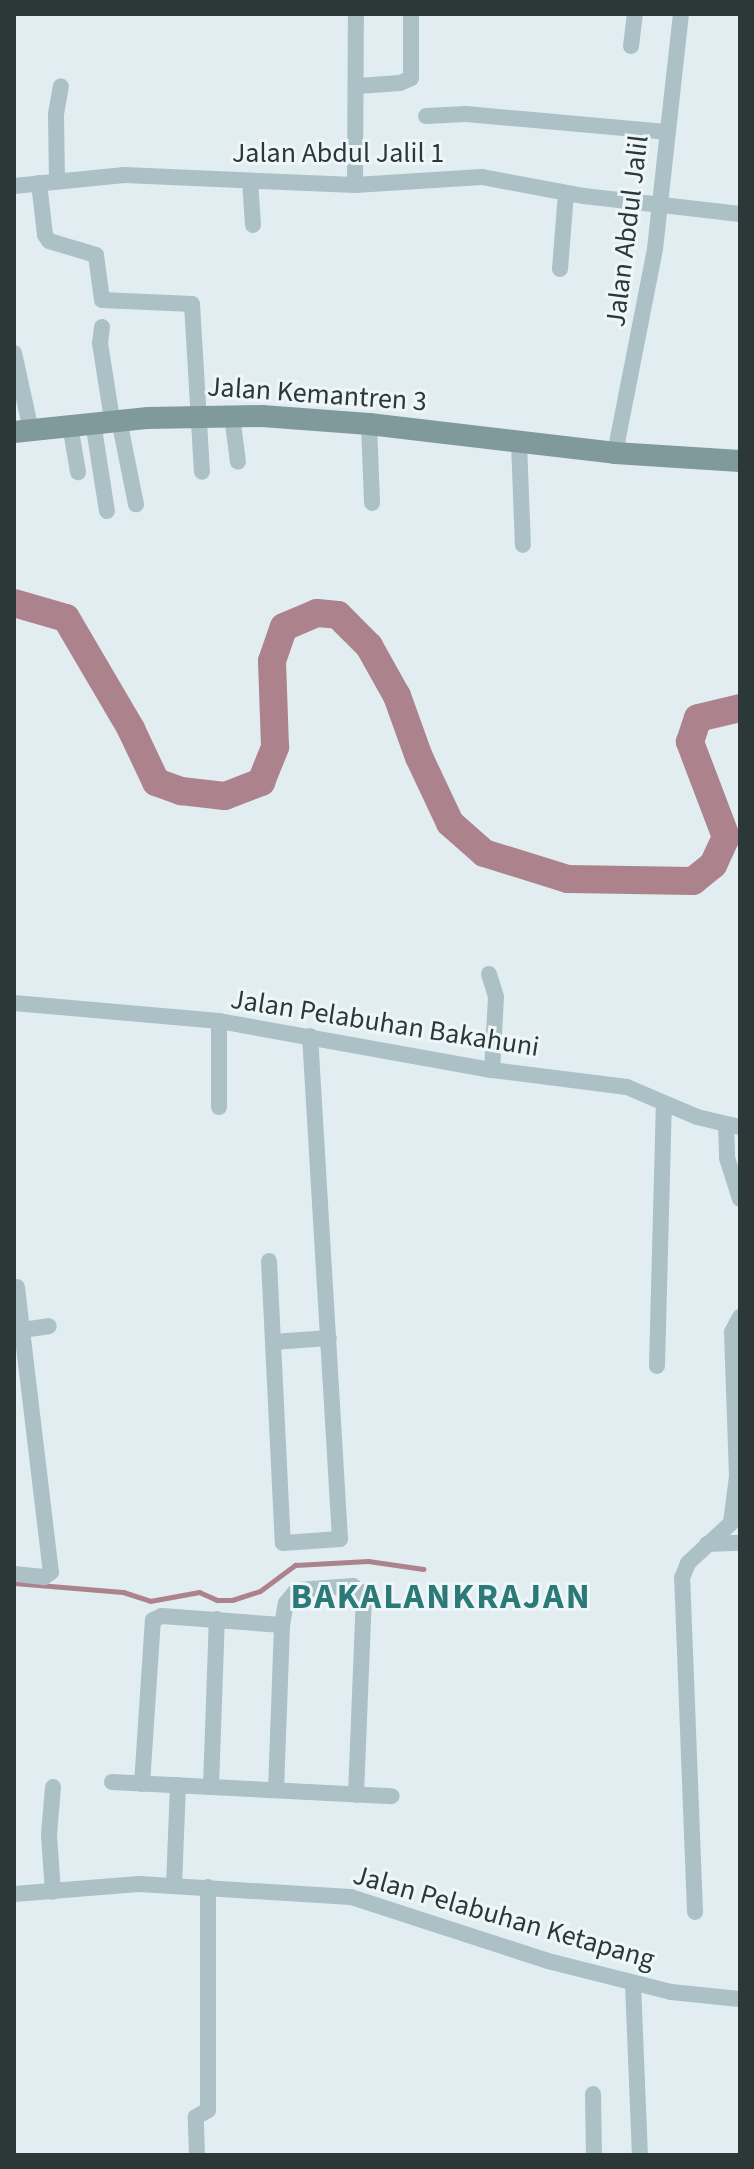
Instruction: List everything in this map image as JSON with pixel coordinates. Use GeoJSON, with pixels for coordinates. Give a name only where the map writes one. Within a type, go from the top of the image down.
{"type":"FeatureCollection","features":[{"type":"Feature","properties":{"kind":"street"},"geometry":{"type":"LineString","coordinates":[[355,185],[358,86],[356,14]]}},
{"type":"Feature","properties":{"kind":"street"},"geometry":{"type":"LineString","coordinates":[[358,86],[400,83],[411,78],[411,14]]}},
{"type":"Feature","properties":{"kind":"street"},"geometry":{"type":"LineString","coordinates":[[631,46],[635,14]]}},
{"type":"Feature","properties":{"kind":"street","name":"Jalan Abdul Jalil"},"geometry":{"type":"LineString","coordinates":[[615,453],[642,327],[662,205],[675,14]]}},
{"type":"Feature","properties":{"kind":"street"},"geometry":{"type":"LineString","coordinates":[[61,86],[48,182],[45,235],[49,241],[96,255],[102,300],[192,304],[202,472]]}},
{"type":"Feature","properties":{"kind":"street"},"geometry":{"type":"LineString","coordinates":[[426,116],[466,114],[666,132]]}},
{"type":"Feature","properties":{"kind":"street","name":"Jalan Abdul Jalil 1"},"geometry":{"type":"LineString","coordinates":[[14,186],[135,175],[355,185],[482,177],[566,193],[740,214]]}},
{"type":"Feature","properties":{"kind":"street"},"geometry":{"type":"LineString","coordinates":[[250,181],[253,225]]}},
{"type":"Feature","properties":{"kind":"street"},"geometry":{"type":"LineString","coordinates":[[560,269],[566,193]]}},
{"type":"Feature","properties":{"kind":"street"},"geometry":{"type":"LineString","coordinates":[[102,327],[100,343],[108,421],[107,511]]}},
{"type":"Feature","properties":{"kind":"street"},"geometry":{"type":"LineString","coordinates":[[14,353],[22,431]]}},
{"type":"Feature","properties":{"kind":"street"},"geometry":{"type":"LineString","coordinates":[[232,416],[238,462]]}},
{"type":"Feature","properties":{"kind":"street","name":"Jalan Kemantren 3"},"geometry":{"type":"LineString","coordinates":[[22,431],[108,421],[232,416],[369,424],[615,453],[740,461]]}},
{"type":"Feature","properties":{"kind":"street"},"geometry":{"type":"LineString","coordinates":[[108,421],[136,504]]}},
{"type":"Feature","properties":{"kind":"street"},"geometry":{"type":"LineString","coordinates":[[369,424],[372,503]]}},
{"type":"Feature","properties":{"kind":"street"},"geometry":{"type":"LineString","coordinates":[[70,425],[78,472]]}},
{"type":"Feature","properties":{"kind":"street"},"geometry":{"type":"LineString","coordinates":[[519,443],[523,545]]}},
{"type":"Feature","properties":{"kind":"street"},"geometry":{"type":"LineString","coordinates":[[489,974],[496,997],[492,1070]]}},
{"type":"Feature","properties":{"kind":"street","name":"Jalan Pelabuhan Bakahuni"},"geometry":{"type":"LineString","coordinates":[[14,1003],[219,1021],[492,1070],[627,1087],[664,1104],[733,1126]]}},
{"type":"Feature","properties":{"kind":"street"},"geometry":{"type":"LineString","coordinates":[[219,1021],[219,1107]]}},
{"type":"Feature","properties":{"kind":"street"},"geometry":{"type":"LineString","coordinates":[[269,1261],[283,1543],[340,1539],[310,1036]]}},
{"type":"Feature","properties":{"kind":"street"},"geometry":{"type":"LineString","coordinates":[[657,1366],[664,1104]]}},
{"type":"Feature","properties":{"kind":"street"},"geometry":{"type":"LineString","coordinates":[[733,1126],[727,1158],[740,1199]]}},
{"type":"Feature","properties":{"kind":"street"},"geometry":{"type":"LineString","coordinates":[[14,1574],[44,1577],[51,1572],[18,1331],[17,1287]]}},
{"type":"Feature","properties":{"kind":"street"},"geometry":{"type":"LineString","coordinates":[[695,1912],[682,1578],[688,1563],[731,1523],[737,1476],[732,1332],[740,1317]]}},
{"type":"Feature","properties":{"kind":"street"},"geometry":{"type":"LineString","coordinates":[[18,1331],[49,1326]]}},
{"type":"Feature","properties":{"kind":"street"},"geometry":{"type":"LineString","coordinates":[[273,1342],[329,1338]]}},
{"type":"Feature","properties":{"kind":"street"},"geometry":{"type":"LineString","coordinates":[[707,1544],[740,1543]]}},
{"type":"Feature","properties":{"kind":"street"},"geometry":{"type":"LineString","coordinates":[[276,1790],[282,1625],[286,1603],[297,1590],[353,1586],[364,1595],[356,1795]]}},
{"type":"Feature","properties":{"kind":"street"},"geometry":{"type":"LineString","coordinates":[[142,1784],[150,1626],[162,1616],[282,1625]]}},
{"type":"Feature","properties":{"kind":"street"},"geometry":{"type":"LineString","coordinates":[[211,1787],[217,1619]]}},
{"type":"Feature","properties":{"kind":"street"},"geometry":{"type":"LineString","coordinates":[[112,1782],[392,1796]]}},
{"type":"Feature","properties":{"kind":"street"},"geometry":{"type":"LineString","coordinates":[[174,1885],[178,1785]]}},
{"type":"Feature","properties":{"kind":"street"},"geometry":{"type":"LineString","coordinates":[[53,1787],[49,1835],[53,1892]]}},
{"type":"Feature","properties":{"kind":"street","name":"Jalan Pelabuhan Ketapang"},"geometry":{"type":"LineString","coordinates":[[14,1894],[120,1885],[174,1885],[351,1897],[548,1961],[633,1983],[740,1999]]}},
{"type":"Feature","properties":{"kind":"street"},"geometry":{"type":"LineString","coordinates":[[197,2155],[196,2117],[208,2110],[208,1887]]}},
{"type":"Feature","properties":{"kind":"street"},"geometry":{"type":"LineString","coordinates":[[633,1983],[640,2155]]}},
{"type":"Feature","properties":{"kind":"street"},"geometry":{"type":"LineString","coordinates":[[593,2094],[594,2155]]}},
{"type":"Feature","properties":{"kind":"waterway"},"geometry":{"type":"LineString","coordinates":[[14,603],[66,618],[131,729],[156,782],[181,791],[225,796],[261,782],[275,747],[272,661],[284,627],[317,613],[338,615],[369,646],[397,696],[419,757],[450,823],[484,853],[568,879],[693,881],[713,865],[726,837],[690,742],[698,718],[740,708]]}},
{"type":"Feature","properties":{"kind":"waterway"},"geometry":{"type":"LineString","coordinates":[[14,1583],[123,1592],[150,1601],[199,1592],[217,1600],[232,1600],[260,1591],[295,1565],[368,1561],[423,1569]]}},
{"type":"Feature","properties":{"kind":"district","name":"BAKALANKRAJAN"},"geometry":{"type":"Point","coordinates":[441,1597]}}]}
